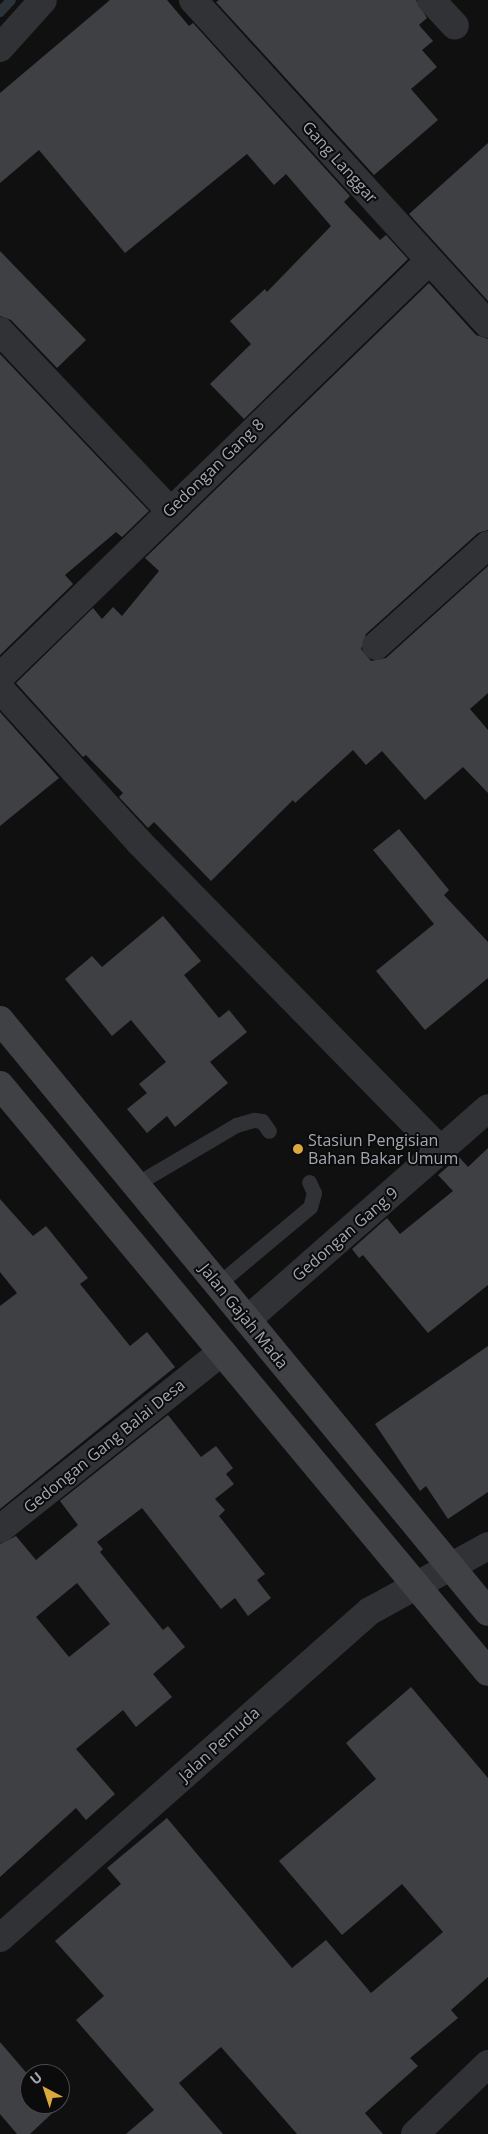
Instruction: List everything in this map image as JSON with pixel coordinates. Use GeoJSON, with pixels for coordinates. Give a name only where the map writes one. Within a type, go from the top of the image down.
{"type":"FeatureCollection","features":[{"type":"Feature","properties":{"kind":"main road","name":"Jalan Gajah Mada"},"geometry":{"type":"LineString","coordinates":[[0,1020],[488,1612]]}},
{"type":"Feature","properties":{"kind":"main road"},"geometry":{"type":"LineString","coordinates":[[4,1097],[216,1357],[415,1584],[488,1672]]}},
{"type":"Feature","properties":{"kind":"street"},"geometry":{"type":"LineString","coordinates":[[0,48],[43,0]]}},
{"type":"Feature","properties":{"kind":"street","name":"Gang Langgar"},"geometry":{"type":"LineString","coordinates":[[193,0],[488,324]]}},
{"type":"Feature","properties":{"kind":"street"},"geometry":{"type":"LineString","coordinates":[[431,0],[454,26]]}},
{"type":"Feature","properties":{"kind":"street","name":"Gedongan Gang 8"},"geometry":{"type":"LineString","coordinates":[[0,677],[169,510],[429,261]]}},
{"type":"Feature","properties":{"kind":"street"},"geometry":{"type":"LineString","coordinates":[[0,331],[169,510]]}},
{"type":"Feature","properties":{"kind":"street"},"geometry":{"type":"LineString","coordinates":[[376,646],[488,546]]}},
{"type":"Feature","properties":{"kind":"street"},"geometry":{"type":"LineString","coordinates":[[0,690],[139,842],[441,1150]]}},
{"type":"Feature","properties":{"kind":"street","name":"Gedongan Gang 9"},"geometry":{"type":"LineString","coordinates":[[247,1320],[488,1108]]}},
{"type":"Feature","properties":{"kind":"street","name":"Gedongan Gang Balai Desa"},"geometry":{"type":"LineString","coordinates":[[0,1529],[216,1357]]}},
{"type":"Feature","properties":{"kind":"street","name":"Jalan Pemuda"},"geometry":{"type":"LineString","coordinates":[[0,1938],[370,1610],[488,1546]]}},
{"type":"Feature","properties":{"kind":"street"},"geometry":{"type":"LineString","coordinates":[[415,2134],[488,2064]]}},
{"type":"Feature","properties":{"kind":"lane"},"geometry":{"type":"LineString","coordinates":[[136,1184],[236,1126],[254,1120],[262,1121],[269,1131]]}},
{"type":"Feature","properties":{"kind":"lane"},"geometry":{"type":"LineString","coordinates":[[218,1284],[310,1206],[314,1193],[309,1182]]}},
{"type":"Feature","properties":{"kind":"building"},"geometry":{"type":"Polygon","coordinates":[[[110,0],[167,0],[189,26],[193,23],[350,196],[344,202],[380,240],[386,235],[408,259],[244,419],[210,384],[251,344],[230,321],[265,289],[267,292],[331,226],[286,174],[274,185],[247,154],[125,253],[39,150],[0,183],[0,93],[110,0]]]}},
{"type":"Feature","properties":{"kind":"building"},"geometry":{"type":"Polygon","coordinates":[[[219,0],[416,0],[427,18],[419,25],[433,41],[422,50],[437,67],[411,89],[438,120],[374,175],[216,2],[219,0]]]}},
{"type":"Feature","properties":{"kind":"building"},"geometry":{"type":"Polygon","coordinates":[[[488,143],[488,301],[409,214],[488,143]]]}},
{"type":"Feature","properties":{"kind":"building"},"geometry":{"type":"Polygon","coordinates":[[[0,251],[86,340],[57,368],[11,320],[0,316],[0,251]]]}},
{"type":"Feature","properties":{"kind":"building"},"geometry":{"type":"Polygon","coordinates":[[[429,283],[476,335],[488,339],[488,530],[478,533],[366,634],[361,649],[371,661],[386,658],[488,566],[488,693],[470,709],[488,730],[488,793],[463,767],[425,800],[382,751],[366,765],[353,750],[295,803],[293,800],[211,881],[154,822],[148,828],[119,797],[123,793],[86,755],[83,757],[16,683],[93,608],[102,619],[113,607],[122,616],[159,571],[145,558],[429,283]]]}},
{"type":"Feature","properties":{"kind":"building"},"geometry":{"type":"Polygon","coordinates":[[[0,354],[149,511],[122,537],[116,532],[65,575],[73,584],[0,655],[0,354]]]}},
{"type":"Feature","properties":{"kind":"building"},"geometry":{"type":"Polygon","coordinates":[[[0,712],[59,778],[0,826],[0,712]]]}},
{"type":"Feature","properties":{"kind":"building"},"geometry":{"type":"Polygon","coordinates":[[[399,829],[449,890],[444,895],[488,942],[488,978],[425,1030],[376,971],[434,924],[373,850],[399,829]]]}},
{"type":"Feature","properties":{"kind":"building"},"geometry":{"type":"Polygon","coordinates":[[[163,916],[201,961],[184,975],[219,1018],[229,1010],[247,1032],[210,1062],[228,1083],[175,1127],[167,1116],[147,1133],[127,1109],[147,1093],[139,1084],[166,1062],[131,1020],[112,1036],[65,979],[92,956],[102,967],[163,916]]]}},
{"type":"Feature","properties":{"kind":"building"},"geometry":{"type":"Polygon","coordinates":[[[488,1148],[488,1285],[428,1333],[363,1255],[359,1258],[352,1249],[387,1218],[400,1234],[453,1191],[438,1175],[459,1157],[468,1167],[488,1148]]]}},
{"type":"Feature","properties":{"kind":"building"},"geometry":{"type":"Polygon","coordinates":[[[0,1199],[33,1236],[46,1226],[88,1278],[80,1284],[130,1346],[147,1332],[175,1367],[0,1509],[0,1306],[17,1293],[0,1272],[0,1199]]]}},
{"type":"Feature","properties":{"kind":"building"},"geometry":{"type":"Polygon","coordinates":[[[488,1346],[488,1492],[448,1519],[426,1486],[420,1491],[375,1424],[488,1346]]]}},
{"type":"Feature","properties":{"kind":"building"},"geometry":{"type":"Polygon","coordinates":[[[168,1415],[201,1457],[216,1446],[233,1468],[226,1474],[234,1484],[215,1499],[225,1510],[219,1516],[265,1574],[257,1580],[271,1598],[248,1616],[235,1598],[221,1609],[142,1508],[97,1542],[103,1549],[100,1552],[163,1630],[168,1626],[185,1647],[153,1674],[172,1697],[136,1727],[123,1710],[76,1749],[115,1794],[86,1820],[76,1808],[0,1877],[0,1544],[16,1536],[36,1560],[78,1525],[60,1501],[168,1415]],[[77,1583],[36,1617],[69,1657],[110,1624],[77,1583]]]}},
{"type":"Feature","properties":{"kind":"building"},"geometry":{"type":"Polygon","coordinates":[[[411,1687],[488,1778],[488,1977],[451,2010],[458,2018],[410,2058],[418,2066],[365,2113],[383,2134],[297,2134],[221,2047],[179,2083],[223,2134],[126,2134],[154,2110],[76,2020],[104,1996],[55,1941],[121,1884],[107,1868],[167,1818],[292,1968],[326,1940],[371,1993],[443,1932],[402,1884],[342,1935],[279,1861],[376,1779],[346,1743],[411,1687]]]}},
{"type":"Feature","properties":{"kind":"building"},"geometry":{"type":"Polygon","coordinates":[[[0,2042],[20,2065],[20,2114],[51,2114],[30,2134],[17,2134],[0,2114],[0,2042]]]}},
{"type":"Feature","properties":{"kind":"waterway"},"geometry":{"type":"LineString","coordinates":[[0,12],[11,0]]}},
{"type":"Feature","properties":{"kind":"place","name":"Stasiun Pengisian Bahan Bakar Umum"},"geometry":{"type":"Point","coordinates":[298,1149]}}]}
